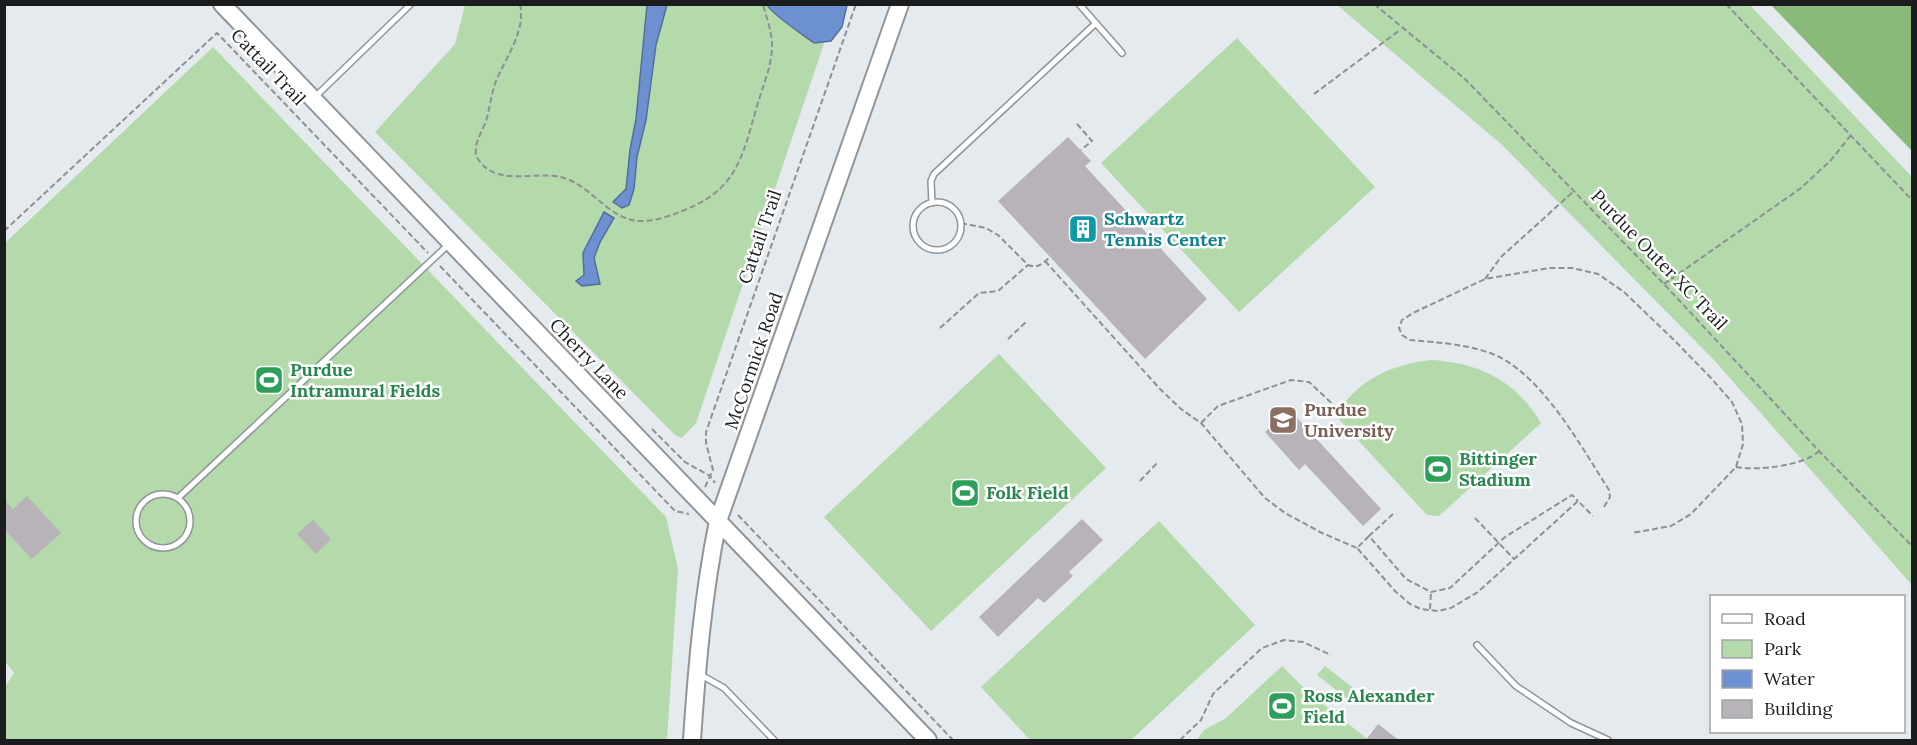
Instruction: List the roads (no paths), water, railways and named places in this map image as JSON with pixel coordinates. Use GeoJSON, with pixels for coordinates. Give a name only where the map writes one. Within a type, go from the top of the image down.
{"type":"FeatureCollection","features":[{"type":"Feature","properties":{"kind":"street","name":"Cherry Lane"},"geometry":{"type":"LineString","coordinates":[[222,4],[449,244],[928,741]]}},
{"type":"Feature","properties":{"kind":"street","name":"McCormick Road"},"geometry":{"type":"LineString","coordinates":[[692,741],[696,673],[707,575],[718,521],[900,4]]}},
{"type":"Feature","properties":{"kind":"lane"},"geometry":{"type":"LineString","coordinates":[[314,99],[411,4]]}},
{"type":"Feature","properties":{"kind":"lane"},"geometry":{"type":"LineString","coordinates":[[1079,4],[1122,53]]}},
{"type":"Feature","properties":{"kind":"lane"},"geometry":{"type":"LineString","coordinates":[[932,203],[931,181],[934,174],[1096,23]]}},
{"type":"Feature","properties":{"kind":"lane"},"geometry":{"type":"LineString","coordinates":[[932,203],[948,205],[954,210],[961,224],[958,238],[946,249],[939,250],[924,246],[914,234],[913,226],[919,211],[932,203]]}},
{"type":"Feature","properties":{"kind":"lane"},"geometry":{"type":"LineString","coordinates":[[178,498],[449,244]]}},
{"type":"Feature","properties":{"kind":"lane"},"geometry":{"type":"LineString","coordinates":[[160,494],[169,494],[178,498],[185,504],[191,521],[186,538],[171,548],[153,547],[140,535],[136,518],[139,509],[144,502],[160,494]]}},
{"type":"Feature","properties":{"kind":"lane"},"geometry":{"type":"LineString","coordinates":[[1477,645],[1516,686],[1571,723],[1608,741]]}},
{"type":"Feature","properties":{"kind":"lane"},"geometry":{"type":"LineString","coordinates":[[696,673],[724,688],[774,741]]}},
{"type":"Feature","properties":{"kind":"water"},"geometry":{"type":"Polygon","coordinates":[[[647,5],[667,5],[656,45],[646,120],[637,157],[634,189],[629,205],[622,208],[613,202],[626,189],[636,119],[647,5]]]}},
{"type":"Feature","properties":{"kind":"water"},"geometry":{"type":"Polygon","coordinates":[[[767,5],[847,5],[842,27],[831,41],[814,43],[781,19],[767,5]]]}},
{"type":"Feature","properties":{"kind":"water"},"geometry":{"type":"Polygon","coordinates":[[[604,212],[614,218],[594,258],[600,284],[582,286],[576,281],[584,275],[583,253],[604,212]]]}},
{"type":"Feature","properties":{"kind":"place","name":"Schwartz Tennis Center"},"geometry":{"type":"Point","coordinates":[1083,229]}},
{"type":"Feature","properties":{"kind":"place","name":"Purdue Intramural Fields"},"geometry":{"type":"Point","coordinates":[269,380]}},
{"type":"Feature","properties":{"kind":"place","name":"Purdue University"},"geometry":{"type":"Point","coordinates":[1283,420]}},
{"type":"Feature","properties":{"kind":"place","name":"Bittinger Stadium"},"geometry":{"type":"Point","coordinates":[1438,469]}},
{"type":"Feature","properties":{"kind":"place","name":"Folk Field"},"geometry":{"type":"Point","coordinates":[965,493]}},
{"type":"Feature","properties":{"kind":"place","name":"Ross Alexander Field"},"geometry":{"type":"Point","coordinates":[1282,706]}}]}
